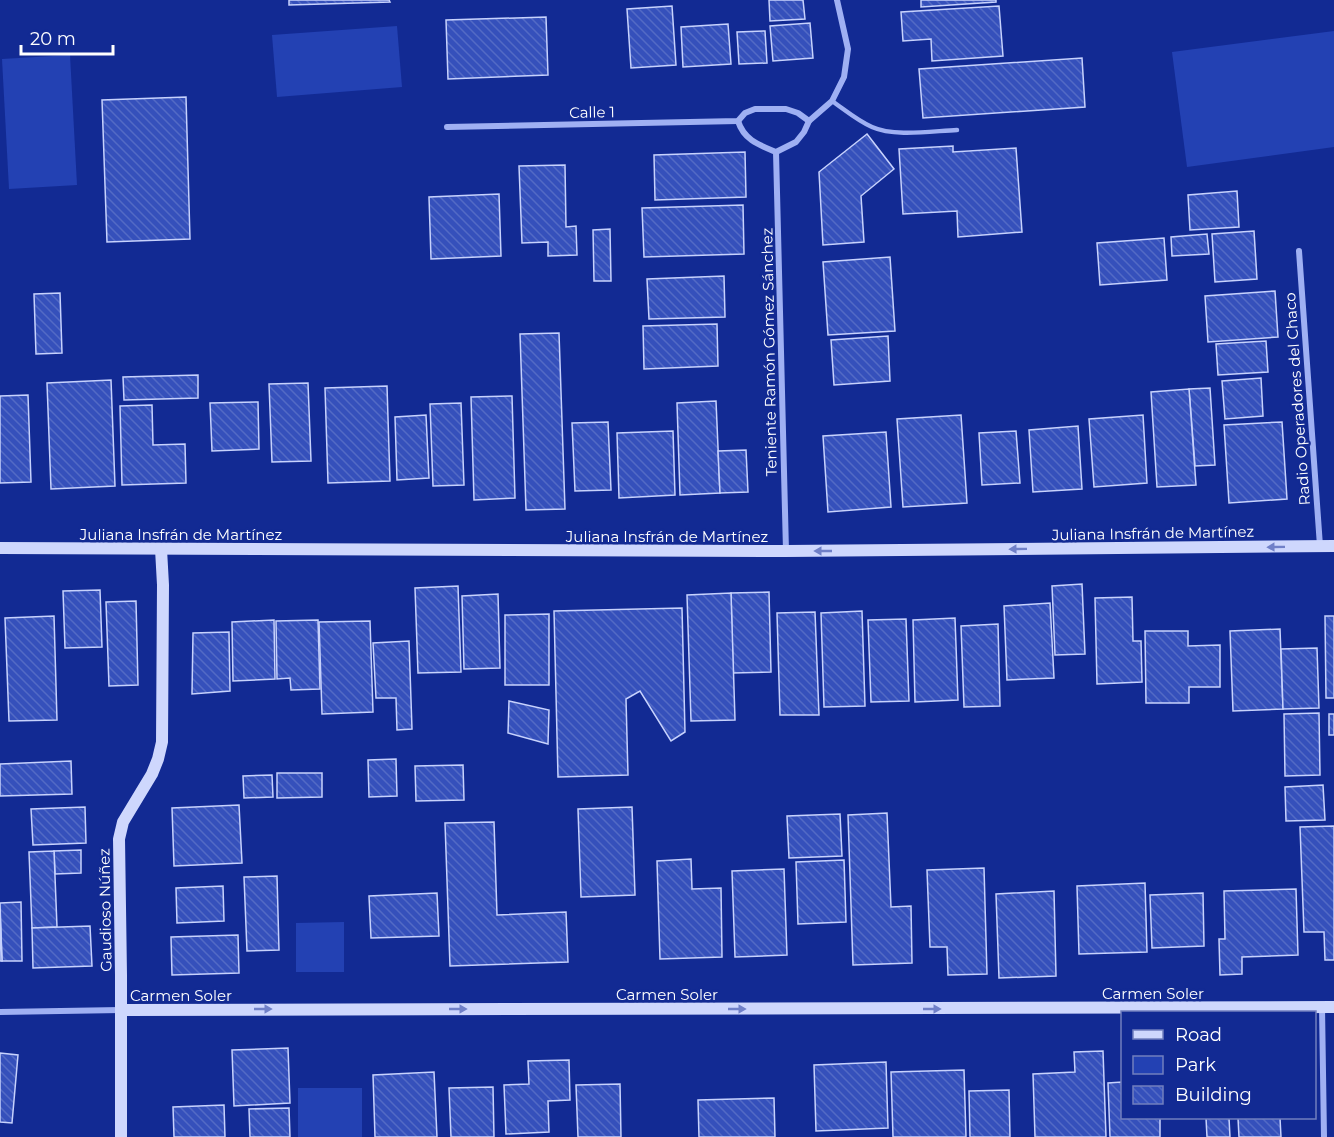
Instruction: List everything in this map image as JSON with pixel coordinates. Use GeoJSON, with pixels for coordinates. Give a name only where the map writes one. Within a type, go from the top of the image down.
{"type":"FeatureCollection","features":[{"type":"Feature","properties":{"kind":"street"},"geometry":{"type":"LineString","coordinates":[[738,121],[740,128],[751,141],[776,152],[796,142],[809,121],[832,101],[844,77],[848,50],[837,0]]}},
{"type":"Feature","properties":{"kind":"street","name":"Calle 1"},"geometry":{"type":"LineString","coordinates":[[447,127],[738,121],[745,113],[755,109],[786,109],[798,113],[809,121]]}},
{"type":"Feature","properties":{"kind":"street","name":"Teniente Ramón Gómez Sánchez"},"geometry":{"type":"LineString","coordinates":[[776,152],[786,551]]}},
{"type":"Feature","properties":{"kind":"street","name":"Radio Operadores del Chaco"},"geometry":{"type":"LineString","coordinates":[[1299,251],[1320,546]]}},
{"type":"Feature","properties":{"kind":"street","name":"Juliana Insfrán de Martínez"},"geometry":{"type":"LineString","coordinates":[[0,549],[786,551],[1334,546]]}},
{"type":"Feature","properties":{"kind":"street","name":"Gaudioso Núñez"},"geometry":{"type":"LineString","coordinates":[[121,1137],[119,838],[123,822],[152,774],[162,742],[164,585],[161,549]]}},
{"type":"Feature","properties":{"kind":"street"},"geometry":{"type":"LineString","coordinates":[[1324,1137],[1328,1007]]}},
{"type":"Feature","properties":{"kind":"street","name":"Carmen Soler"},"geometry":{"type":"LineString","coordinates":[[0,1012],[1328,1007]]}},
{"type":"Feature","properties":{"kind":"lane"},"geometry":{"type":"LineString","coordinates":[[832,101],[871,127],[882,131],[894,133],[957,130]]}},
{"type":"Feature","properties":{"kind":"green space"},"geometry":{"type":"Polygon","coordinates":[[[397,26],[402,87],[277,97],[272,35],[397,26]]]}},
{"type":"Feature","properties":{"kind":"green space"},"geometry":{"type":"Polygon","coordinates":[[[1334,31],[1334,147],[1187,167],[1172,52],[1334,31]]]}},
{"type":"Feature","properties":{"kind":"green space"},"geometry":{"type":"Polygon","coordinates":[[[70,55],[77,185],[9,189],[2,59],[70,55]]]}},
{"type":"Feature","properties":{"kind":"green space"},"geometry":{"type":"Polygon","coordinates":[[[344,922],[344,972],[296,972],[296,923],[344,922]]]}},
{"type":"Feature","properties":{"kind":"green space"},"geometry":{"type":"Polygon","coordinates":[[[298,1088],[362,1088],[362,1137],[298,1137],[298,1088]]]}},
{"type":"Feature","properties":{"kind":"building"},"geometry":{"type":"Polygon","coordinates":[[[289,0],[389,0],[390,2],[289,5],[289,0]]]}},
{"type":"Feature","properties":{"kind":"building"},"geometry":{"type":"Polygon","coordinates":[[[769,0],[803,0],[805,19],[770,21],[769,0]]]}},
{"type":"Feature","properties":{"kind":"building"},"geometry":{"type":"Polygon","coordinates":[[[921,0],[996,0],[996,2],[921,7],[921,0]]]}},
{"type":"Feature","properties":{"kind":"building"},"geometry":{"type":"Polygon","coordinates":[[[672,6],[676,65],[631,68],[627,9],[672,6]]]}},
{"type":"Feature","properties":{"kind":"building"},"geometry":{"type":"Polygon","coordinates":[[[999,6],[1003,56],[932,61],[931,39],[903,41],[901,12],[999,6]]]}},
{"type":"Feature","properties":{"kind":"building"},"geometry":{"type":"Polygon","coordinates":[[[546,17],[548,75],[448,79],[446,20],[546,17]]]}},
{"type":"Feature","properties":{"kind":"building"},"geometry":{"type":"Polygon","coordinates":[[[810,23],[813,58],[773,61],[770,26],[810,23]]]}},
{"type":"Feature","properties":{"kind":"building"},"geometry":{"type":"Polygon","coordinates":[[[728,24],[731,64],[683,67],[681,27],[728,24]]]}},
{"type":"Feature","properties":{"kind":"building"},"geometry":{"type":"Polygon","coordinates":[[[765,31],[767,63],[739,64],[737,32],[765,31]]]}},
{"type":"Feature","properties":{"kind":"building"},"geometry":{"type":"Polygon","coordinates":[[[1082,58],[1085,107],[923,118],[919,69],[1082,58]]]}},
{"type":"Feature","properties":{"kind":"building"},"geometry":{"type":"Polygon","coordinates":[[[186,97],[190,239],[107,242],[102,100],[186,97]]]}},
{"type":"Feature","properties":{"kind":"building"},"geometry":{"type":"Polygon","coordinates":[[[867,134],[894,169],[861,196],[864,242],[823,245],[819,172],[867,134]]]}},
{"type":"Feature","properties":{"kind":"building"},"geometry":{"type":"Polygon","coordinates":[[[953,146],[953,152],[1016,148],[1022,232],[958,237],[957,211],[903,214],[899,149],[953,146]]]}},
{"type":"Feature","properties":{"kind":"building"},"geometry":{"type":"Polygon","coordinates":[[[745,152],[746,197],[655,200],[654,155],[745,152]]]}},
{"type":"Feature","properties":{"kind":"building"},"geometry":{"type":"Polygon","coordinates":[[[565,165],[566,227],[576,226],[577,255],[548,256],[548,242],[522,243],[519,166],[565,165]]]}},
{"type":"Feature","properties":{"kind":"building"},"geometry":{"type":"Polygon","coordinates":[[[1237,191],[1239,227],[1190,230],[1188,195],[1237,191]]]}},
{"type":"Feature","properties":{"kind":"building"},"geometry":{"type":"Polygon","coordinates":[[[499,194],[501,256],[431,259],[429,197],[499,194]]]}},
{"type":"Feature","properties":{"kind":"building"},"geometry":{"type":"Polygon","coordinates":[[[743,205],[744,254],[644,257],[642,208],[743,205]]]}},
{"type":"Feature","properties":{"kind":"building"},"geometry":{"type":"Polygon","coordinates":[[[610,229],[611,281],[594,281],[593,230],[610,229]]]}},
{"type":"Feature","properties":{"kind":"building"},"geometry":{"type":"Polygon","coordinates":[[[1254,231],[1257,279],[1215,282],[1212,234],[1254,231]]]}},
{"type":"Feature","properties":{"kind":"building"},"geometry":{"type":"Polygon","coordinates":[[[1207,234],[1209,254],[1172,256],[1171,237],[1207,234]]]}},
{"type":"Feature","properties":{"kind":"building"},"geometry":{"type":"Polygon","coordinates":[[[1164,238],[1167,280],[1100,285],[1097,243],[1164,238]]]}},
{"type":"Feature","properties":{"kind":"building"},"geometry":{"type":"Polygon","coordinates":[[[890,257],[895,331],[828,335],[823,262],[890,257]]]}},
{"type":"Feature","properties":{"kind":"building"},"geometry":{"type":"Polygon","coordinates":[[[724,276],[725,317],[649,319],[647,279],[724,276]]]}},
{"type":"Feature","properties":{"kind":"building"},"geometry":{"type":"Polygon","coordinates":[[[1275,291],[1278,337],[1208,342],[1205,296],[1275,291]]]}},
{"type":"Feature","properties":{"kind":"building"},"geometry":{"type":"Polygon","coordinates":[[[60,293],[62,353],[36,354],[34,294],[60,293]]]}},
{"type":"Feature","properties":{"kind":"building"},"geometry":{"type":"Polygon","coordinates":[[[717,324],[718,366],[644,369],[643,326],[717,324]]]}},
{"type":"Feature","properties":{"kind":"building"},"geometry":{"type":"Polygon","coordinates":[[[559,333],[565,509],[526,510],[520,334],[559,333]]]}},
{"type":"Feature","properties":{"kind":"building"},"geometry":{"type":"Polygon","coordinates":[[[888,336],[890,381],[834,385],[831,340],[888,336]]]}},
{"type":"Feature","properties":{"kind":"building"},"geometry":{"type":"Polygon","coordinates":[[[1266,341],[1268,372],[1218,375],[1216,344],[1266,341]]]}},
{"type":"Feature","properties":{"kind":"building"},"geometry":{"type":"Polygon","coordinates":[[[198,375],[198,398],[124,400],[123,377],[198,375]]]}},
{"type":"Feature","properties":{"kind":"building"},"geometry":{"type":"Polygon","coordinates":[[[1261,378],[1263,416],[1225,419],[1222,381],[1261,378]]]}},
{"type":"Feature","properties":{"kind":"building"},"geometry":{"type":"Polygon","coordinates":[[[111,380],[115,486],[51,489],[47,383],[111,380]]]}},
{"type":"Feature","properties":{"kind":"building"},"geometry":{"type":"Polygon","coordinates":[[[308,383],[311,461],[272,462],[269,384],[308,383]]]}},
{"type":"Feature","properties":{"kind":"building"},"geometry":{"type":"Polygon","coordinates":[[[387,386],[390,481],[328,483],[325,388],[387,386]]]}},
{"type":"Feature","properties":{"kind":"building"},"geometry":{"type":"Polygon","coordinates":[[[1210,388],[1215,465],[1195,466],[1189,389],[1210,388]]]}},
{"type":"Feature","properties":{"kind":"building"},"geometry":{"type":"Polygon","coordinates":[[[1189,389],[1196,485],[1157,487],[1151,392],[1189,389]]]}},
{"type":"Feature","properties":{"kind":"building"},"geometry":{"type":"Polygon","coordinates":[[[28,395],[31,482],[0,483],[0,396],[28,395]]]}},
{"type":"Feature","properties":{"kind":"building"},"geometry":{"type":"Polygon","coordinates":[[[512,396],[515,498],[474,500],[471,397],[512,396]]]}},
{"type":"Feature","properties":{"kind":"building"},"geometry":{"type":"Polygon","coordinates":[[[716,401],[720,493],[680,495],[677,403],[716,401]]]}},
{"type":"Feature","properties":{"kind":"building"},"geometry":{"type":"Polygon","coordinates":[[[258,402],[259,449],[212,451],[210,403],[258,402]]]}},
{"type":"Feature","properties":{"kind":"building"},"geometry":{"type":"Polygon","coordinates":[[[461,403],[464,485],[433,486],[430,404],[461,403]]]}},
{"type":"Feature","properties":{"kind":"building"},"geometry":{"type":"Polygon","coordinates":[[[152,405],[153,445],[185,444],[186,483],[122,485],[120,406],[152,405]]]}},
{"type":"Feature","properties":{"kind":"building"},"geometry":{"type":"Polygon","coordinates":[[[426,415],[429,478],[397,480],[395,417],[426,415]]]}},
{"type":"Feature","properties":{"kind":"building"},"geometry":{"type":"Polygon","coordinates":[[[961,415],[967,503],[903,507],[897,419],[961,415]]]}},
{"type":"Feature","properties":{"kind":"building"},"geometry":{"type":"Polygon","coordinates":[[[1143,415],[1147,483],[1094,487],[1089,419],[1143,415]]]}},
{"type":"Feature","properties":{"kind":"building"},"geometry":{"type":"Polygon","coordinates":[[[608,422],[611,490],[575,491],[572,423],[608,422]]]}},
{"type":"Feature","properties":{"kind":"building"},"geometry":{"type":"Polygon","coordinates":[[[1282,422],[1287,499],[1229,503],[1224,425],[1282,422]]]}},
{"type":"Feature","properties":{"kind":"building"},"geometry":{"type":"Polygon","coordinates":[[[1078,426],[1082,489],[1033,492],[1029,430],[1078,426]]]}},
{"type":"Feature","properties":{"kind":"building"},"geometry":{"type":"Polygon","coordinates":[[[673,431],[675,495],[619,498],[617,433],[673,431]]]}},
{"type":"Feature","properties":{"kind":"building"},"geometry":{"type":"Polygon","coordinates":[[[1016,431],[1020,483],[982,485],[979,433],[1016,431]]]}},
{"type":"Feature","properties":{"kind":"building"},"geometry":{"type":"Polygon","coordinates":[[[886,432],[891,507],[828,512],[823,436],[886,432]]]}},
{"type":"Feature","properties":{"kind":"building"},"geometry":{"type":"Polygon","coordinates":[[[746,450],[748,492],[720,493],[718,451],[746,450]]]}},
{"type":"Feature","properties":{"kind":"building"},"geometry":{"type":"Polygon","coordinates":[[[1082,584],[1085,654],[1055,655],[1052,586],[1082,584]]]}},
{"type":"Feature","properties":{"kind":"building"},"geometry":{"type":"Polygon","coordinates":[[[458,586],[461,672],[418,673],[415,588],[458,586]]]}},
{"type":"Feature","properties":{"kind":"building"},"geometry":{"type":"Polygon","coordinates":[[[100,590],[102,647],[65,648],[63,591],[100,590]]]}},
{"type":"Feature","properties":{"kind":"building"},"geometry":{"type":"Polygon","coordinates":[[[769,592],[771,672],[733,673],[731,593],[769,592]]]}},
{"type":"Feature","properties":{"kind":"building"},"geometry":{"type":"Polygon","coordinates":[[[731,593],[735,720],[691,721],[687,595],[731,593]]]}},
{"type":"Feature","properties":{"kind":"building"},"geometry":{"type":"Polygon","coordinates":[[[498,594],[500,668],[464,669],[462,596],[498,594]]]}},
{"type":"Feature","properties":{"kind":"building"},"geometry":{"type":"Polygon","coordinates":[[[1132,597],[1133,641],[1141,641],[1142,682],[1097,684],[1095,598],[1132,597]]]}},
{"type":"Feature","properties":{"kind":"building"},"geometry":{"type":"Polygon","coordinates":[[[136,601],[138,685],[109,686],[106,602],[136,601]]]}},
{"type":"Feature","properties":{"kind":"building"},"geometry":{"type":"Polygon","coordinates":[[[1050,603],[1054,678],[1007,680],[1004,606],[1050,603]]]}},
{"type":"Feature","properties":{"kind":"building"},"geometry":{"type":"Polygon","coordinates":[[[682,608],[685,732],[671,741],[640,691],[626,699],[628,775],[558,777],[554,611],[682,608]]]}},
{"type":"Feature","properties":{"kind":"building"},"geometry":{"type":"Polygon","coordinates":[[[862,611],[865,706],[824,707],[821,613],[862,611]]]}},
{"type":"Feature","properties":{"kind":"building"},"geometry":{"type":"Polygon","coordinates":[[[815,612],[819,715],[780,715],[777,613],[815,612]]]}},
{"type":"Feature","properties":{"kind":"building"},"geometry":{"type":"Polygon","coordinates":[[[549,614],[549,685],[505,685],[505,615],[549,614]]]}},
{"type":"Feature","properties":{"kind":"building"},"geometry":{"type":"Polygon","coordinates":[[[54,616],[57,720],[9,721],[5,618],[54,616]]]}},
{"type":"Feature","properties":{"kind":"building"},"geometry":{"type":"Polygon","coordinates":[[[1325,616],[1334,616],[1334,698],[1326,698],[1325,616]]]}},
{"type":"Feature","properties":{"kind":"building"},"geometry":{"type":"Polygon","coordinates":[[[955,618],[958,700],[915,702],[913,620],[955,618]]]}},
{"type":"Feature","properties":{"kind":"building"},"geometry":{"type":"Polygon","coordinates":[[[906,619],[909,701],[871,702],[868,620],[906,619]]]}},
{"type":"Feature","properties":{"kind":"building"},"geometry":{"type":"Polygon","coordinates":[[[274,620],[275,679],[233,681],[232,622],[274,620]]]}},
{"type":"Feature","properties":{"kind":"building"},"geometry":{"type":"Polygon","coordinates":[[[318,620],[320,689],[291,690],[290,678],[277,679],[276,621],[318,620]]]}},
{"type":"Feature","properties":{"kind":"building"},"geometry":{"type":"Polygon","coordinates":[[[370,621],[373,712],[322,714],[319,622],[370,621]]]}},
{"type":"Feature","properties":{"kind":"building"},"geometry":{"type":"Polygon","coordinates":[[[998,624],[1000,706],[964,707],[961,626],[998,624]]]}},
{"type":"Feature","properties":{"kind":"building"},"geometry":{"type":"Polygon","coordinates":[[[1280,629],[1283,709],[1233,711],[1230,631],[1280,629]]]}},
{"type":"Feature","properties":{"kind":"building"},"geometry":{"type":"Polygon","coordinates":[[[1145,631],[1188,631],[1188,646],[1220,645],[1220,687],[1189,687],[1189,703],[1146,703],[1145,631]]]}},
{"type":"Feature","properties":{"kind":"building"},"geometry":{"type":"Polygon","coordinates":[[[229,632],[230,691],[192,694],[193,633],[229,632]]]}},
{"type":"Feature","properties":{"kind":"building"},"geometry":{"type":"Polygon","coordinates":[[[409,641],[412,729],[397,730],[396,698],[376,698],[373,643],[409,641]]]}},
{"type":"Feature","properties":{"kind":"building"},"geometry":{"type":"Polygon","coordinates":[[[1317,648],[1319,708],[1283,709],[1281,649],[1317,648]]]}},
{"type":"Feature","properties":{"kind":"building"},"geometry":{"type":"Polygon","coordinates":[[[509,701],[549,710],[548,744],[508,733],[509,701]]]}},
{"type":"Feature","properties":{"kind":"building"},"geometry":{"type":"Polygon","coordinates":[[[1319,713],[1320,775],[1285,776],[1284,714],[1319,713]]]}},
{"type":"Feature","properties":{"kind":"building"},"geometry":{"type":"Polygon","coordinates":[[[1329,714],[1334,714],[1334,735],[1329,735],[1329,714]]]}},
{"type":"Feature","properties":{"kind":"building"},"geometry":{"type":"Polygon","coordinates":[[[396,759],[397,796],[369,797],[368,760],[396,759]]]}},
{"type":"Feature","properties":{"kind":"building"},"geometry":{"type":"Polygon","coordinates":[[[71,761],[72,794],[0,796],[0,764],[71,761]]]}},
{"type":"Feature","properties":{"kind":"building"},"geometry":{"type":"Polygon","coordinates":[[[463,765],[464,800],[416,801],[415,766],[463,765]]]}},
{"type":"Feature","properties":{"kind":"building"},"geometry":{"type":"Polygon","coordinates":[[[277,773],[322,773],[322,797],[277,798],[277,773]]]}},
{"type":"Feature","properties":{"kind":"building"},"geometry":{"type":"Polygon","coordinates":[[[272,775],[273,797],[244,798],[243,776],[272,775]]]}},
{"type":"Feature","properties":{"kind":"building"},"geometry":{"type":"Polygon","coordinates":[[[1323,785],[1325,820],[1286,821],[1285,787],[1323,785]]]}},
{"type":"Feature","properties":{"kind":"building"},"geometry":{"type":"Polygon","coordinates":[[[239,805],[242,863],[174,866],[172,808],[239,805]]]}},
{"type":"Feature","properties":{"kind":"building"},"geometry":{"type":"Polygon","coordinates":[[[85,807],[86,843],[33,845],[31,809],[85,807]]]}},
{"type":"Feature","properties":{"kind":"building"},"geometry":{"type":"Polygon","coordinates":[[[632,807],[635,895],[581,897],[578,809],[632,807]]]}},
{"type":"Feature","properties":{"kind":"building"},"geometry":{"type":"Polygon","coordinates":[[[887,813],[891,907],[911,906],[912,963],[853,965],[848,815],[887,813]]]}},
{"type":"Feature","properties":{"kind":"building"},"geometry":{"type":"Polygon","coordinates":[[[840,814],[842,856],[789,858],[787,816],[840,814]]]}},
{"type":"Feature","properties":{"kind":"building"},"geometry":{"type":"Polygon","coordinates":[[[494,822],[497,915],[566,912],[568,962],[450,966],[445,823],[494,822]]]}},
{"type":"Feature","properties":{"kind":"building"},"geometry":{"type":"Polygon","coordinates":[[[1334,826],[1334,960],[1325,960],[1324,932],[1304,932],[1300,827],[1334,826]]]}},
{"type":"Feature","properties":{"kind":"building"},"geometry":{"type":"Polygon","coordinates":[[[81,850],[81,873],[55,874],[54,851],[81,850]]]}},
{"type":"Feature","properties":{"kind":"building"},"geometry":{"type":"Polygon","coordinates":[[[54,851],[57,927],[32,928],[29,852],[54,851]]]}},
{"type":"Feature","properties":{"kind":"building"},"geometry":{"type":"Polygon","coordinates":[[[691,859],[692,889],[721,888],[722,957],[660,959],[657,861],[691,859]]]}},
{"type":"Feature","properties":{"kind":"building"},"geometry":{"type":"Polygon","coordinates":[[[844,860],[846,922],[798,924],[796,862],[844,860]]]}},
{"type":"Feature","properties":{"kind":"building"},"geometry":{"type":"Polygon","coordinates":[[[984,868],[987,974],[948,975],[947,947],[930,947],[927,870],[984,868]]]}},
{"type":"Feature","properties":{"kind":"building"},"geometry":{"type":"Polygon","coordinates":[[[784,869],[787,955],[735,957],[732,871],[784,869]]]}},
{"type":"Feature","properties":{"kind":"building"},"geometry":{"type":"Polygon","coordinates":[[[277,876],[279,950],[247,951],[244,877],[277,876]]]}},
{"type":"Feature","properties":{"kind":"building"},"geometry":{"type":"Polygon","coordinates":[[[1145,883],[1147,952],[1079,954],[1077,886],[1145,883]]]}},
{"type":"Feature","properties":{"kind":"building"},"geometry":{"type":"Polygon","coordinates":[[[223,886],[224,921],[177,923],[176,888],[223,886]]]}},
{"type":"Feature","properties":{"kind":"building"},"geometry":{"type":"Polygon","coordinates":[[[1296,889],[1298,955],[1242,957],[1242,974],[1220,975],[1219,939],[1225,939],[1224,891],[1296,889]]]}},
{"type":"Feature","properties":{"kind":"building"},"geometry":{"type":"Polygon","coordinates":[[[1054,891],[1056,976],[999,978],[996,894],[1054,891]]]}},
{"type":"Feature","properties":{"kind":"building"},"geometry":{"type":"Polygon","coordinates":[[[437,893],[439,936],[371,938],[369,896],[437,893]]]}},
{"type":"Feature","properties":{"kind":"building"},"geometry":{"type":"Polygon","coordinates":[[[1203,893],[1204,946],[1152,948],[1150,895],[1203,893]]]}},
{"type":"Feature","properties":{"kind":"building"},"geometry":{"type":"Polygon","coordinates":[[[21,902],[22,961],[2,961],[0,903],[21,902]]]}},
{"type":"Feature","properties":{"kind":"building"},"geometry":{"type":"Polygon","coordinates":[[[0,912],[2,961],[0,961],[0,912]]]}},
{"type":"Feature","properties":{"kind":"building"},"geometry":{"type":"Polygon","coordinates":[[[90,926],[92,966],[33,968],[32,928],[90,926]]]}},
{"type":"Feature","properties":{"kind":"building"},"geometry":{"type":"Polygon","coordinates":[[[238,935],[239,973],[172,975],[171,937],[238,935]]]}},
{"type":"Feature","properties":{"kind":"building"},"geometry":{"type":"Polygon","coordinates":[[[288,1048],[290,1103],[234,1106],[232,1050],[288,1048]]]}},
{"type":"Feature","properties":{"kind":"building"},"geometry":{"type":"Polygon","coordinates":[[[1103,1051],[1106,1137],[1035,1137],[1033,1074],[1075,1072],[1074,1052],[1103,1051]]]}},
{"type":"Feature","properties":{"kind":"building"},"geometry":{"type":"Polygon","coordinates":[[[0,1053],[18,1055],[12,1123],[0,1122],[0,1053]]]}},
{"type":"Feature","properties":{"kind":"building"},"geometry":{"type":"Polygon","coordinates":[[[569,1060],[570,1100],[548,1101],[549,1132],[506,1134],[504,1085],[529,1084],[528,1061],[569,1060]]]}},
{"type":"Feature","properties":{"kind":"building"},"geometry":{"type":"Polygon","coordinates":[[[886,1062],[888,1128],[816,1131],[814,1065],[886,1062]]]}},
{"type":"Feature","properties":{"kind":"building"},"geometry":{"type":"Polygon","coordinates":[[[964,1070],[966,1137],[893,1137],[891,1072],[964,1070]]]}},
{"type":"Feature","properties":{"kind":"building"},"geometry":{"type":"Polygon","coordinates":[[[434,1072],[437,1137],[375,1137],[373,1075],[434,1072]]]}},
{"type":"Feature","properties":{"kind":"building"},"geometry":{"type":"Polygon","coordinates":[[[1121,1082],[1121,1119],[1160,1119],[1160,1137],[1110,1137],[1108,1083],[1121,1082]]]}},
{"type":"Feature","properties":{"kind":"building"},"geometry":{"type":"Polygon","coordinates":[[[620,1084],[621,1137],[578,1137],[576,1085],[620,1084]]]}},
{"type":"Feature","properties":{"kind":"building"},"geometry":{"type":"Polygon","coordinates":[[[493,1087],[494,1137],[451,1137],[449,1088],[493,1087]]]}},
{"type":"Feature","properties":{"kind":"building"},"geometry":{"type":"Polygon","coordinates":[[[1009,1090],[1010,1137],[970,1137],[969,1091],[1009,1090]]]}},
{"type":"Feature","properties":{"kind":"building"},"geometry":{"type":"Polygon","coordinates":[[[774,1098],[775,1137],[699,1137],[698,1100],[774,1098]]]}},
{"type":"Feature","properties":{"kind":"building"},"geometry":{"type":"Polygon","coordinates":[[[224,1105],[225,1137],[174,1137],[173,1107],[224,1105]]]}},
{"type":"Feature","properties":{"kind":"building"},"geometry":{"type":"Polygon","coordinates":[[[289,1108],[290,1137],[250,1137],[249,1109],[289,1108]]]}},
{"type":"Feature","properties":{"kind":"building"},"geometry":{"type":"Polygon","coordinates":[[[1206,1119],[1229,1119],[1230,1137],[1207,1137],[1206,1119]]]}},
{"type":"Feature","properties":{"kind":"building"},"geometry":{"type":"Polygon","coordinates":[[[1238,1119],[1280,1119],[1281,1137],[1239,1137],[1238,1119]]]}}]}
